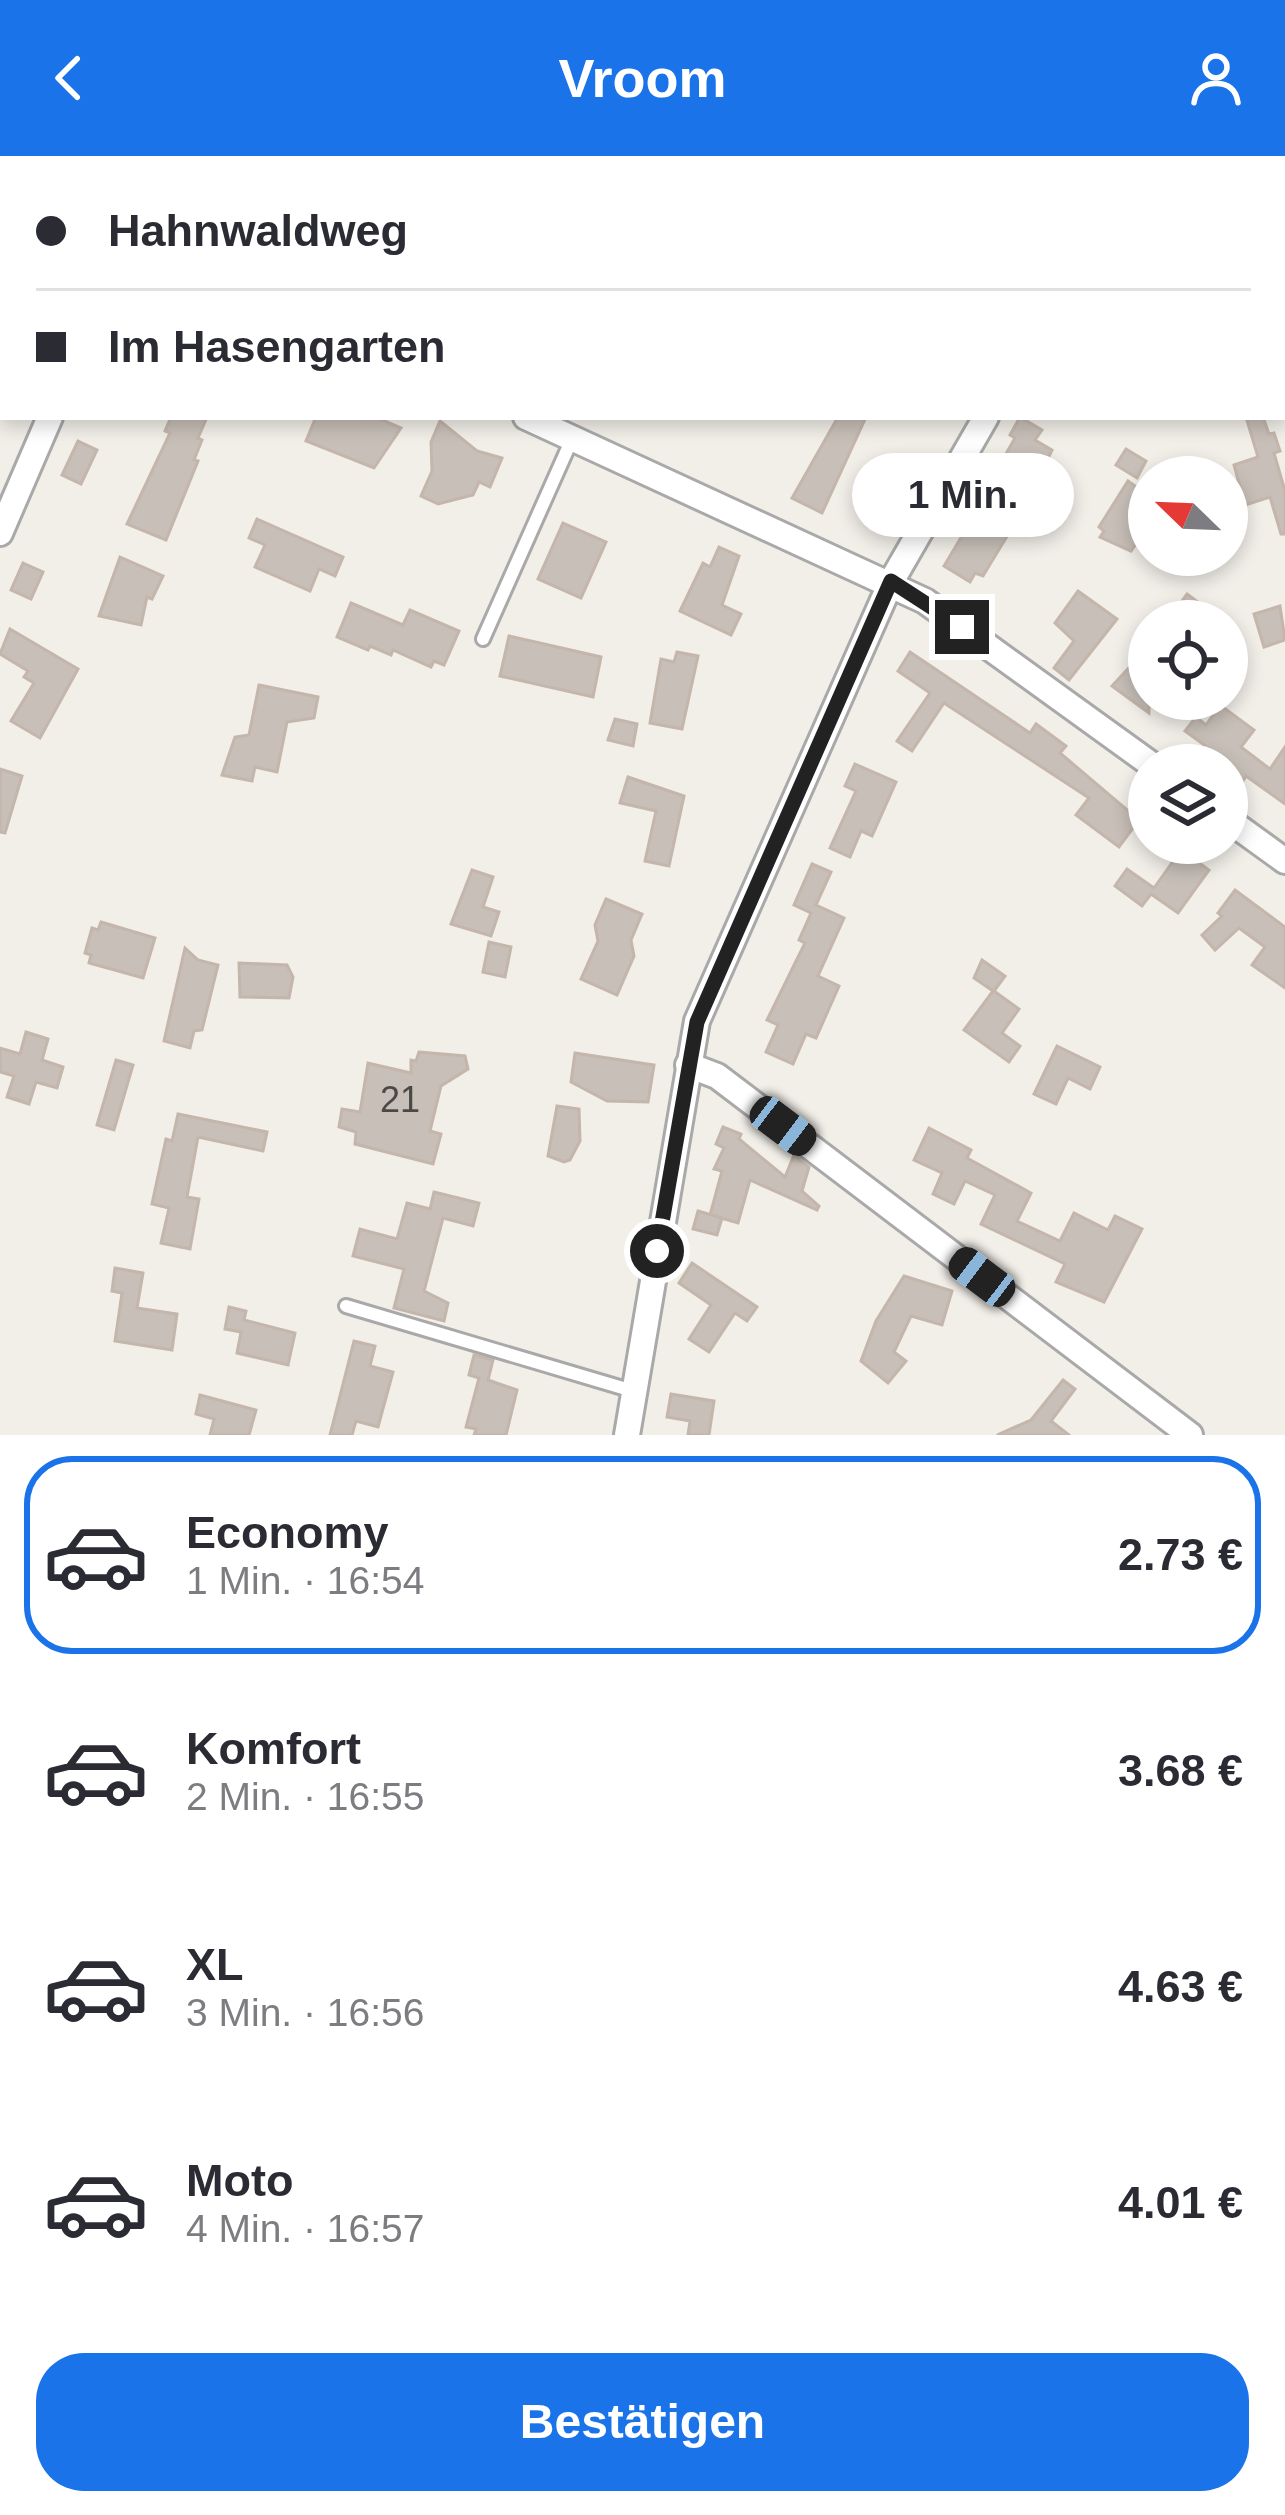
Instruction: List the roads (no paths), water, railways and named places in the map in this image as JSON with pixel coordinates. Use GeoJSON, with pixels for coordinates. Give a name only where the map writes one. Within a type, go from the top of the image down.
{"type":"FeatureCollection","features":[{"type":"Feature","properties":{"kind":"street"},"geometry":{"type":"LineString","coordinates":[[0,532],[49,420]]}},
{"type":"Feature","properties":{"kind":"street"},"geometry":{"type":"LineString","coordinates":[[533,420],[891,581],[1128,748]]}},
{"type":"Feature","properties":{"kind":"street"},"geometry":{"type":"LineString","coordinates":[[627,1435],[688,1065],[705,1000],[891,581],[984,420]]}},
{"type":"Feature","properties":{"kind":"street"},"geometry":{"type":"LineString","coordinates":[[1248,834],[1285,861]]}},
{"type":"Feature","properties":{"kind":"street"},"geometry":{"type":"LineString","coordinates":[[688,1065],[717,1076],[1190,1435]]}},
{"type":"Feature","properties":{"kind":"lane"},"geometry":{"type":"LineString","coordinates":[[483,638],[572,438]]}},
{"type":"Feature","properties":{"kind":"lane"},"geometry":{"type":"LineString","coordinates":[[346,1306],[633,1391]]}}]}
